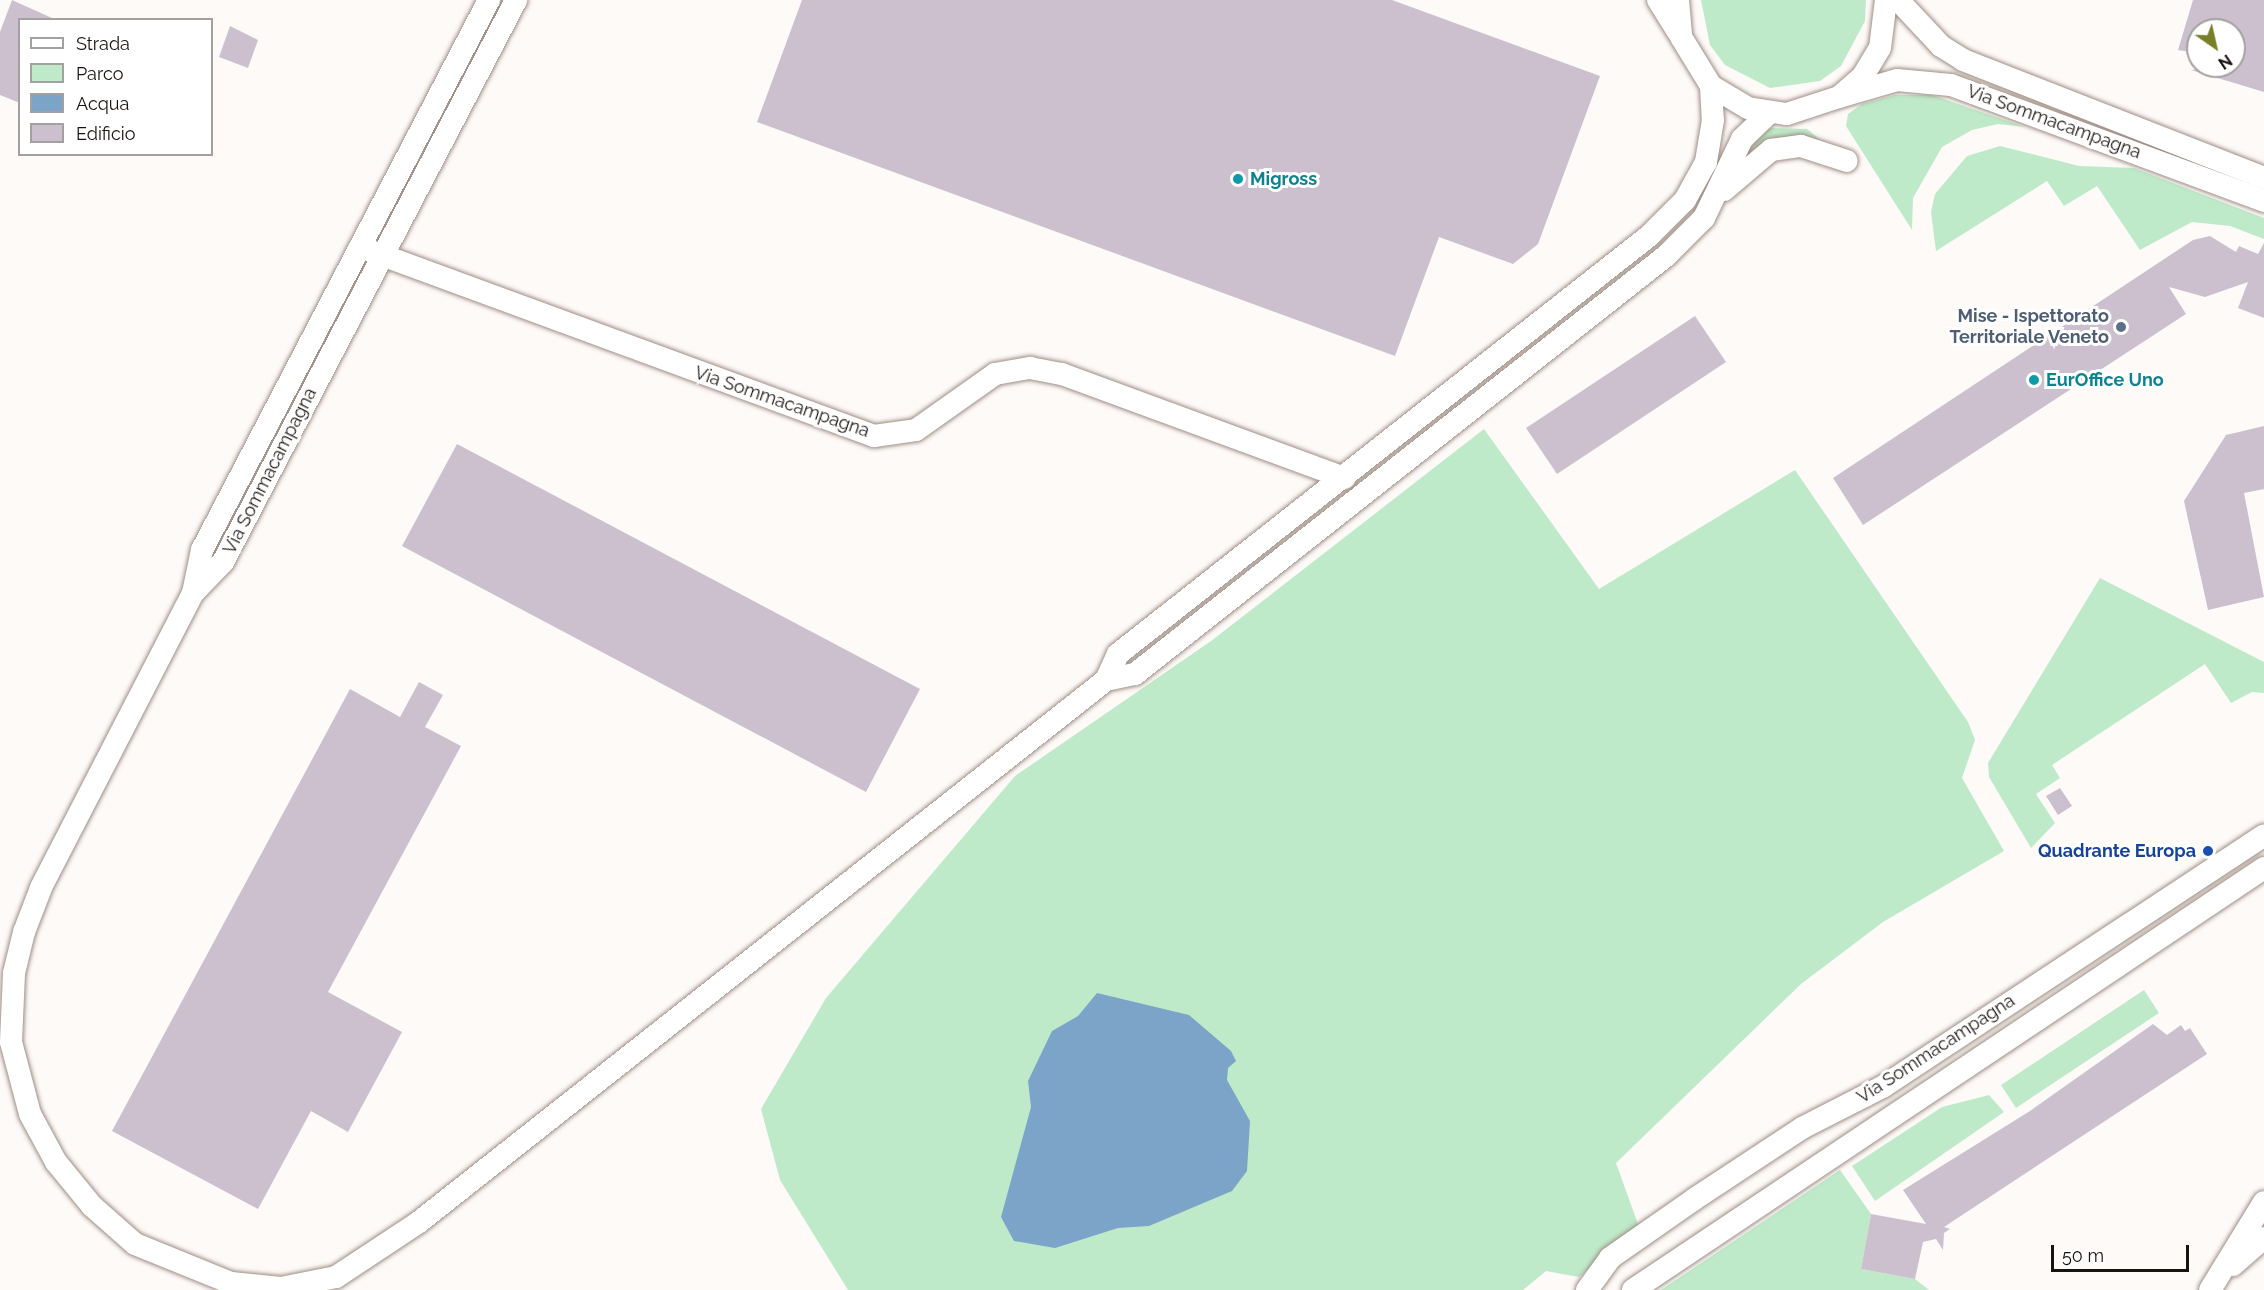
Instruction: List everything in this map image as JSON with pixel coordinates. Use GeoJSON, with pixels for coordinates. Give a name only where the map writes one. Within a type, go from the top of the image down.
{"type":"FeatureCollection","features":[{"type":"Feature","properties":{"kind":"street","name":"Via Sommacampagna"},"geometry":{"type":"LineString","coordinates":[[193,592],[202,550],[489,0]]}},
{"type":"Feature","properties":{"kind":"street","name":"Via Sommacampagna"},"geometry":{"type":"LineString","coordinates":[[193,592],[223,562],[516,0]]}},
{"type":"Feature","properties":{"kind":"street","name":"Via Sommacampagna"},"geometry":{"type":"LineString","coordinates":[[1658,0],[1711,86],[1748,108],[1769,113],[1814,109],[1839,97],[1897,80],[1951,85],[2264,201]]}},
{"type":"Feature","properties":{"kind":"street","name":"Via Sommacampagna"},"geometry":{"type":"LineString","coordinates":[[1678,0],[1682,37]]}},
{"type":"Feature","properties":{"kind":"street","name":"Via Sommacampagna"},"geometry":{"type":"LineString","coordinates":[[1839,97],[1863,76],[1880,48],[1886,0]]}},
{"type":"Feature","properties":{"kind":"street","name":"Via Sommacampagna"},"geometry":{"type":"LineString","coordinates":[[1898,0],[1941,46],[1963,60],[2264,178]]}},
{"type":"Feature","properties":{"kind":"street"},"geometry":{"type":"LineString","coordinates":[[1107,680],[1118,654],[1649,236],[1685,200],[1706,162],[1713,120],[1711,86]]}},
{"type":"Feature","properties":{"kind":"street"},"geometry":{"type":"LineString","coordinates":[[1712,202],[1742,139],[1769,113]]}},
{"type":"Feature","properties":{"kind":"street"},"geometry":{"type":"LineString","coordinates":[[193,592],[41,888],[15,973],[11,1042],[30,1114],[56,1162],[92,1206],[135,1244],[176,1264],[241,1284],[281,1288],[336,1277],[372,1257],[1107,680],[1135,674],[1666,256],[1712,202],[1772,150],[1801,146],[1847,161]]}},
{"type":"Feature","properties":{"kind":"street","name":"Via Sommacampagna"},"geometry":{"type":"LineString","coordinates":[[360,248],[874,436],[916,430],[995,374],[1030,368],[1062,374],[1344,478]]}},
{"type":"Feature","properties":{"kind":"street","name":"Via Sommacampagna"},"geometry":{"type":"LineString","coordinates":[[1587,1290],[1610,1258],[1667,1218],[1802,1128],[1884,1086],[2264,835]]}},
{"type":"Feature","properties":{"kind":"street","name":"Via Sommacampagna"},"geometry":{"type":"LineString","coordinates":[[1633,1290],[2264,868]]}},
{"type":"Feature","properties":{"kind":"street"},"geometry":{"type":"LineString","coordinates":[[2211,1289],[2227,1269],[2264,1202]]}},
{"type":"Feature","properties":{"kind":"street"},"geometry":{"type":"LineString","coordinates":[[2227,1269],[2264,1238]]}},
{"type":"Feature","properties":{"kind":"green space"},"geometry":{"type":"Polygon","coordinates":[[[1701,0],[1866,0],[1865,21],[1841,66],[1820,81],[1770,88],[1725,65],[1710,45],[1701,0]]]}},
{"type":"Feature","properties":{"kind":"green space"},"geometry":{"type":"Polygon","coordinates":[[[1895,95],[1932,95],[2025,127],[1998,124],[1972,130],[1942,147],[1913,198],[1912,230],[1846,126],[1848,114],[1862,104],[1895,95]]]}},
{"type":"Feature","properties":{"kind":"green space"},"geometry":{"type":"Polygon","coordinates":[[[1771,128],[1807,129],[1830,148],[1739,169],[1760,131],[1771,128]]]}},
{"type":"Feature","properties":{"kind":"green space"},"geometry":{"type":"Polygon","coordinates":[[[2000,146],[2079,166],[2134,168],[2264,218],[2264,239],[2230,226],[2192,222],[2140,250],[2097,186],[2064,206],[2047,181],[1936,251],[1931,212],[1935,194],[1967,156],[2000,146]]]}},
{"type":"Feature","properties":{"kind":"green space"},"geometry":{"type":"Polygon","coordinates":[[[1484,429],[1599,589],[1795,470],[1968,722],[1975,740],[1962,778],[2004,851],[1883,922],[1801,984],[1616,1163],[1639,1227],[1579,1277],[1546,1271],[1523,1290],[848,1290],[780,1180],[761,1109],[826,998],[1015,776],[1211,641],[1484,429]]]}},
{"type":"Feature","properties":{"kind":"green space"},"geometry":{"type":"Polygon","coordinates":[[[2100,578],[2264,662],[2264,693],[2252,692],[2231,703],[2205,664],[2052,765],[2060,778],[2036,794],[2055,823],[2031,848],[1989,777],[1988,763],[2100,578]]]}},
{"type":"Feature","properties":{"kind":"green space"},"geometry":{"type":"Polygon","coordinates":[[[2144,990],[2159,1013],[2016,1108],[2001,1085],[2144,990]]]}},
{"type":"Feature","properties":{"kind":"green space"},"geometry":{"type":"Polygon","coordinates":[[[1989,1095],[2004,1112],[1875,1201],[1852,1166],[1942,1107],[1989,1095]]]}},
{"type":"Feature","properties":{"kind":"green space"},"geometry":{"type":"Polygon","coordinates":[[[1840,1170],[1871,1214],[1861,1269],[1915,1279],[1929,1290],[1661,1290],[1840,1170]]]}},
{"type":"Feature","properties":{"kind":"water"},"geometry":{"type":"Polygon","coordinates":[[[1097,993],[1189,1015],[1231,1051],[1236,1061],[1228,1068],[1227,1080],[1250,1121],[1247,1171],[1232,1191],[1149,1226],[1118,1228],[1055,1248],[1014,1241],[1001,1217],[1031,1107],[1028,1081],[1052,1031],[1078,1016],[1097,993]]]}},
{"type":"Feature","properties":{"kind":"building"},"geometry":{"type":"Polygon","coordinates":[[[12,0],[52,18],[18,18],[18,102],[0,95],[0,32],[12,0]]]}},
{"type":"Feature","properties":{"kind":"building","name":"Migross"},"geometry":{"type":"Polygon","coordinates":[[[802,0],[1392,0],[1600,76],[1538,244],[1513,264],[1439,237],[1395,356],[757,122],[802,0]]]}},
{"type":"Feature","properties":{"kind":"building"},"geometry":{"type":"Polygon","coordinates":[[[2193,0],[2264,0],[2264,92],[2218,78],[2246,78],[2246,18],[2188,18],[2193,0]]]}},
{"type":"Feature","properties":{"kind":"building"},"geometry":{"type":"Polygon","coordinates":[[[2186,23],[2186,51],[2178,50],[2186,23]]]}},
{"type":"Feature","properties":{"kind":"building"},"geometry":{"type":"Polygon","coordinates":[[[230,26],[258,40],[248,68],[219,57],[230,26]]]}},
{"type":"Feature","properties":{"kind":"building","name":"EurOffice Uno"},"geometry":{"type":"Polygon","coordinates":[[[2210,236],[2236,252],[2239,246],[2258,254],[2264,243],[2264,318],[2238,308],[2248,282],[2205,297],[2169,287],[2186,314],[1863,525],[1833,478],[2193,240],[2210,236]]]}},
{"type":"Feature","properties":{"kind":"building"},"geometry":{"type":"Polygon","coordinates":[[[1695,316],[1726,362],[1557,474],[1526,428],[1695,316]]]}},
{"type":"Feature","properties":{"kind":"building"},"geometry":{"type":"Polygon","coordinates":[[[2264,426],[2264,489],[2244,493],[2264,597],[2208,610],[2184,501],[2226,435],[2264,426]]]}},
{"type":"Feature","properties":{"kind":"building"},"geometry":{"type":"Polygon","coordinates":[[[457,444],[920,689],[866,792],[402,546],[457,444]]]}},
{"type":"Feature","properties":{"kind":"building"},"geometry":{"type":"Polygon","coordinates":[[[419,682],[443,695],[425,727],[461,746],[328,992],[402,1032],[348,1132],[311,1111],[258,1209],[112,1131],[350,689],[400,717],[419,682]]]}},
{"type":"Feature","properties":{"kind":"building"},"geometry":{"type":"Polygon","coordinates":[[[2060,788],[2072,806],[2058,815],[2046,796],[2060,788]]]}},
{"type":"Feature","properties":{"kind":"building"},"geometry":{"type":"Polygon","coordinates":[[[2153,1024],[2167,1035],[2181,1025],[2185,1031],[2190,1028],[2207,1054],[1944,1227],[1950,1229],[1944,1233],[1943,1250],[1936,1239],[1923,1242],[1915,1279],[1861,1269],[1871,1214],[1926,1224],[1903,1190],[2030,1111],[2153,1024]]]}},
{"type":"Feature","properties":{"kind":"place","name":"Migross"},"geometry":{"type":"Point","coordinates":[1238,179]}},
{"type":"Feature","properties":{"kind":"place","name":"Mise - Ispettorato Territoriale Veneto"},"geometry":{"type":"Point","coordinates":[2121,327]}},
{"type":"Feature","properties":{"kind":"place","name":"EurOffice Uno"},"geometry":{"type":"Point","coordinates":[2034,380]}},
{"type":"Feature","properties":{"kind":"place","name":"Quadrante Europa"},"geometry":{"type":"Point","coordinates":[2208,851]}}]}
